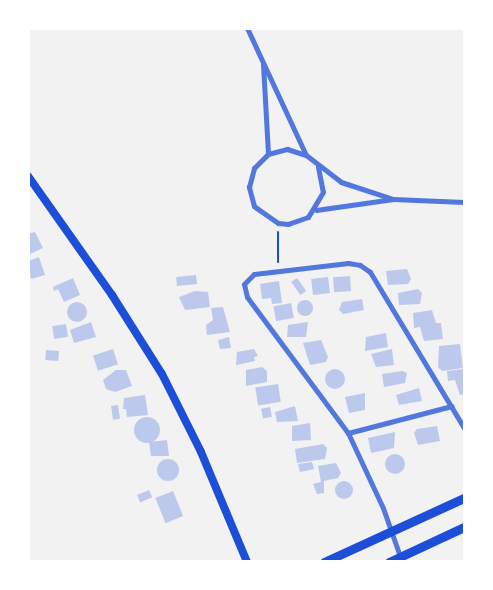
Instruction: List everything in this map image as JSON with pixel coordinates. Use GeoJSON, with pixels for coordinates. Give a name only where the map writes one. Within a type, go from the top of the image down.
{"type":"FeatureCollection","features":[{"type":"Feature","properties":{"kind":"highway"},"geometry":{"type":"LineString","coordinates":[[324,561],[465,498]]}},
{"type":"Feature","properties":{"kind":"highway"},"geometry":{"type":"LineString","coordinates":[[389,561],[465,527]]}},
{"type":"Feature","properties":{"kind":"main road"},"geometry":{"type":"LineString","coordinates":[[28,176],[112,295],[162,374],[201,452],[247,561]]}},
{"type":"Feature","properties":{"kind":"street"},"geometry":{"type":"LineString","coordinates":[[247,28],[306,155],[318,167],[341,182],[393,199]]}},
{"type":"Feature","properties":{"kind":"street"},"geometry":{"type":"LineString","coordinates":[[262,60],[268,154]]}},
{"type":"Feature","properties":{"kind":"street"},"geometry":{"type":"LineString","coordinates":[[306,155],[287,149],[268,154],[250,177],[250,197],[260,214],[278,223],[299,222],[316,210],[393,199],[465,202]]}},
{"type":"Feature","properties":{"kind":"street"},"geometry":{"type":"LineString","coordinates":[[316,210],[323,192],[318,167]]}},
{"type":"Feature","properties":{"kind":"street"},"geometry":{"type":"LineString","coordinates":[[402,561],[383,508],[348,433],[247,297],[244,284],[254,274],[348,263],[360,265],[370,272],[465,428]]}},
{"type":"Feature","properties":{"kind":"street"},"geometry":{"type":"LineString","coordinates":[[348,433],[452,406]]}},
{"type":"Feature","properties":{"kind":"path"},"geometry":{"type":"LineString","coordinates":[[278,223],[279,271]]}},
{"type":"Feature","properties":{"kind":"building"},"geometry":{"type":"Polygon","coordinates":[[[35,232],[43,248],[28,255],[28,234],[35,232]]]}},
{"type":"Feature","properties":{"kind":"building"},"geometry":{"type":"Polygon","coordinates":[[[39,257],[45,275],[31,279],[28,261],[39,257]]]}},
{"type":"Feature","properties":{"kind":"building"},"geometry":{"type":"Polygon","coordinates":[[[407,269],[411,279],[408,284],[388,285],[386,271],[407,269]]]}},
{"type":"Feature","properties":{"kind":"building"},"geometry":{"type":"Polygon","coordinates":[[[196,275],[197,284],[177,286],[176,277],[196,275]]]}},
{"type":"Feature","properties":{"kind":"building"},"geometry":{"type":"Polygon","coordinates":[[[350,276],[351,291],[334,292],[333,277],[350,276]]]}},
{"type":"Feature","properties":{"kind":"building"},"geometry":{"type":"Polygon","coordinates":[[[328,277],[330,293],[313,295],[311,279],[328,277]]]}},
{"type":"Feature","properties":{"kind":"building"},"geometry":{"type":"Polygon","coordinates":[[[73,278],[80,295],[64,302],[58,289],[54,291],[53,287],[73,278]]]}},
{"type":"Feature","properties":{"kind":"building"},"geometry":{"type":"Polygon","coordinates":[[[297,278],[306,291],[300,295],[291,282],[297,278]]]}},
{"type":"Feature","properties":{"kind":"building"},"geometry":{"type":"Polygon","coordinates":[[[279,281],[282,303],[272,304],[271,298],[262,299],[260,284],[279,281]]]}},
{"type":"Feature","properties":{"kind":"building"},"geometry":{"type":"Polygon","coordinates":[[[418,289],[422,293],[420,304],[399,305],[398,293],[418,289]]]}},
{"type":"Feature","properties":{"kind":"building"},"geometry":{"type":"Polygon","coordinates":[[[195,291],[208,292],[210,307],[185,310],[179,297],[195,291]]]}},
{"type":"Feature","properties":{"kind":"building"},"geometry":{"type":"Polygon","coordinates":[[[362,299],[364,310],[343,314],[339,310],[342,302],[362,299]]]}},
{"type":"Feature","properties":{"kind":"building"},"geometry":{"type":"Polygon","coordinates":[[[305,300],[311,302],[313,308],[311,314],[305,316],[299,314],[297,308],[299,302],[305,300]]]}},
{"type":"Feature","properties":{"kind":"building"},"geometry":{"type":"Polygon","coordinates":[[[77,302],[84,305],[87,312],[84,319],[77,322],[70,319],[67,312],[70,305],[77,302]]]}},
{"type":"Feature","properties":{"kind":"building"},"geometry":{"type":"Polygon","coordinates":[[[291,303],[294,318],[276,321],[273,306],[291,303]]]}},
{"type":"Feature","properties":{"kind":"building"},"geometry":{"type":"Polygon","coordinates":[[[223,307],[230,332],[207,335],[206,325],[213,320],[211,308],[223,307]]]}},
{"type":"Feature","properties":{"kind":"building"},"geometry":{"type":"Polygon","coordinates":[[[432,310],[436,323],[441,323],[443,339],[424,341],[420,327],[414,328],[413,313],[432,310]]]}},
{"type":"Feature","properties":{"kind":"building"},"geometry":{"type":"Polygon","coordinates":[[[91,322],[96,337],[74,343],[70,330],[91,322]]]}},
{"type":"Feature","properties":{"kind":"building"},"geometry":{"type":"Polygon","coordinates":[[[308,322],[306,337],[287,337],[288,325],[308,322]]]}},
{"type":"Feature","properties":{"kind":"building"},"geometry":{"type":"Polygon","coordinates":[[[66,324],[68,337],[54,339],[52,326],[66,324]]]}},
{"type":"Feature","properties":{"kind":"building"},"geometry":{"type":"Polygon","coordinates":[[[386,333],[388,347],[365,351],[366,337],[386,333]]]}},
{"type":"Feature","properties":{"kind":"building"},"geometry":{"type":"Polygon","coordinates":[[[229,337],[231,348],[220,349],[218,340],[229,337]]]}},
{"type":"Feature","properties":{"kind":"building"},"geometry":{"type":"Polygon","coordinates":[[[321,340],[328,357],[326,362],[310,365],[303,343],[321,340]]]}},
{"type":"Feature","properties":{"kind":"building"},"geometry":{"type":"Polygon","coordinates":[[[460,344],[463,368],[442,371],[438,367],[439,346],[460,344]]]}},
{"type":"Feature","properties":{"kind":"building"},"geometry":{"type":"Polygon","coordinates":[[[113,349],[118,364],[98,371],[93,355],[113,349]]]}},
{"type":"Feature","properties":{"kind":"building"},"geometry":{"type":"Polygon","coordinates":[[[254,349],[258,356],[254,357],[255,361],[236,365],[237,352],[254,349]]]}},
{"type":"Feature","properties":{"kind":"building"},"geometry":{"type":"Polygon","coordinates":[[[392,349],[394,365],[376,367],[371,354],[392,349]]]}},
{"type":"Feature","properties":{"kind":"building"},"geometry":{"type":"Polygon","coordinates":[[[46,350],[59,351],[58,361],[45,360],[46,350]]]}},
{"type":"Feature","properties":{"kind":"building"},"geometry":{"type":"Polygon","coordinates":[[[262,367],[267,371],[267,382],[246,386],[246,370],[262,367]]]}},
{"type":"Feature","properties":{"kind":"building"},"geometry":{"type":"Polygon","coordinates":[[[335,369],[342,372],[345,379],[342,386],[335,389],[328,386],[325,379],[328,372],[335,369]]]}},
{"type":"Feature","properties":{"kind":"building"},"geometry":{"type":"Polygon","coordinates":[[[464,369],[464,394],[460,395],[455,380],[448,381],[447,371],[464,369]]]}},
{"type":"Feature","properties":{"kind":"building"},"geometry":{"type":"Polygon","coordinates":[[[116,370],[126,370],[132,386],[115,392],[106,389],[103,380],[116,370]]]}},
{"type":"Feature","properties":{"kind":"building"},"geometry":{"type":"Polygon","coordinates":[[[402,371],[407,373],[405,383],[384,387],[382,374],[402,371]]]}},
{"type":"Feature","properties":{"kind":"building"},"geometry":{"type":"Polygon","coordinates":[[[278,384],[281,402],[258,405],[255,388],[278,384]]]}},
{"type":"Feature","properties":{"kind":"building"},"geometry":{"type":"Polygon","coordinates":[[[419,388],[422,401],[399,405],[396,395],[419,388]]]}},
{"type":"Feature","properties":{"kind":"building"},"geometry":{"type":"Polygon","coordinates":[[[365,393],[365,410],[349,413],[345,397],[365,393]]]}},
{"type":"Feature","properties":{"kind":"building"},"geometry":{"type":"Polygon","coordinates":[[[145,395],[148,415],[127,417],[126,409],[123,409],[124,398],[145,395]]]}},
{"type":"Feature","properties":{"kind":"building"},"geometry":{"type":"Polygon","coordinates":[[[118,405],[120,419],[113,420],[111,406],[118,405]]]}},
{"type":"Feature","properties":{"kind":"building"},"geometry":{"type":"Polygon","coordinates":[[[295,406],[298,421],[277,422],[275,412],[295,406]]]}},
{"type":"Feature","properties":{"kind":"building"},"geometry":{"type":"Polygon","coordinates":[[[270,407],[272,417],[263,419],[261,409],[270,407]]]}},
{"type":"Feature","properties":{"kind":"building"},"geometry":{"type":"Polygon","coordinates":[[[147,417],[156,421],[160,430],[156,439],[147,443],[138,439],[134,430],[138,421],[147,417]]]}},
{"type":"Feature","properties":{"kind":"building"},"geometry":{"type":"Polygon","coordinates":[[[310,423],[311,440],[292,441],[292,426],[310,423]]]}},
{"type":"Feature","properties":{"kind":"building"},"geometry":{"type":"Polygon","coordinates":[[[437,426],[440,441],[418,445],[414,433],[417,429],[437,426]]]}},
{"type":"Feature","properties":{"kind":"building"},"geometry":{"type":"Polygon","coordinates":[[[395,432],[394,448],[371,453],[368,438],[395,432]]]}},
{"type":"Feature","properties":{"kind":"building"},"geometry":{"type":"Polygon","coordinates":[[[167,440],[169,456],[151,456],[149,442],[167,440]]]}},
{"type":"Feature","properties":{"kind":"building"},"geometry":{"type":"Polygon","coordinates":[[[323,444],[327,448],[325,459],[297,463],[295,449],[323,444]]]}},
{"type":"Feature","properties":{"kind":"building"},"geometry":{"type":"Polygon","coordinates":[[[395,454],[402,457],[405,464],[402,471],[395,474],[388,471],[385,464],[388,457],[395,454]]]}},
{"type":"Feature","properties":{"kind":"building"},"geometry":{"type":"Polygon","coordinates":[[[168,459],[176,462],[179,470],[176,478],[168,481],[160,478],[157,470],[160,462],[168,459]]]}},
{"type":"Feature","properties":{"kind":"building"},"geometry":{"type":"Polygon","coordinates":[[[312,462],[314,469],[300,472],[298,464],[312,462]]]}},
{"type":"Feature","properties":{"kind":"building"},"geometry":{"type":"Polygon","coordinates":[[[336,463],[341,473],[338,478],[324,481],[324,493],[317,494],[313,484],[321,482],[318,466],[336,463]]]}},
{"type":"Feature","properties":{"kind":"building"},"geometry":{"type":"Polygon","coordinates":[[[344,481],[350,484],[353,490],[350,496],[344,499],[338,496],[335,490],[338,484],[344,481]]]}},
{"type":"Feature","properties":{"kind":"building"},"geometry":{"type":"Polygon","coordinates":[[[149,490],[152,497],[140,502],[137,495],[149,490]]]}},
{"type":"Feature","properties":{"kind":"building"},"geometry":{"type":"Polygon","coordinates":[[[173,491],[183,516],[165,523],[155,498],[173,491]]]}}]}
